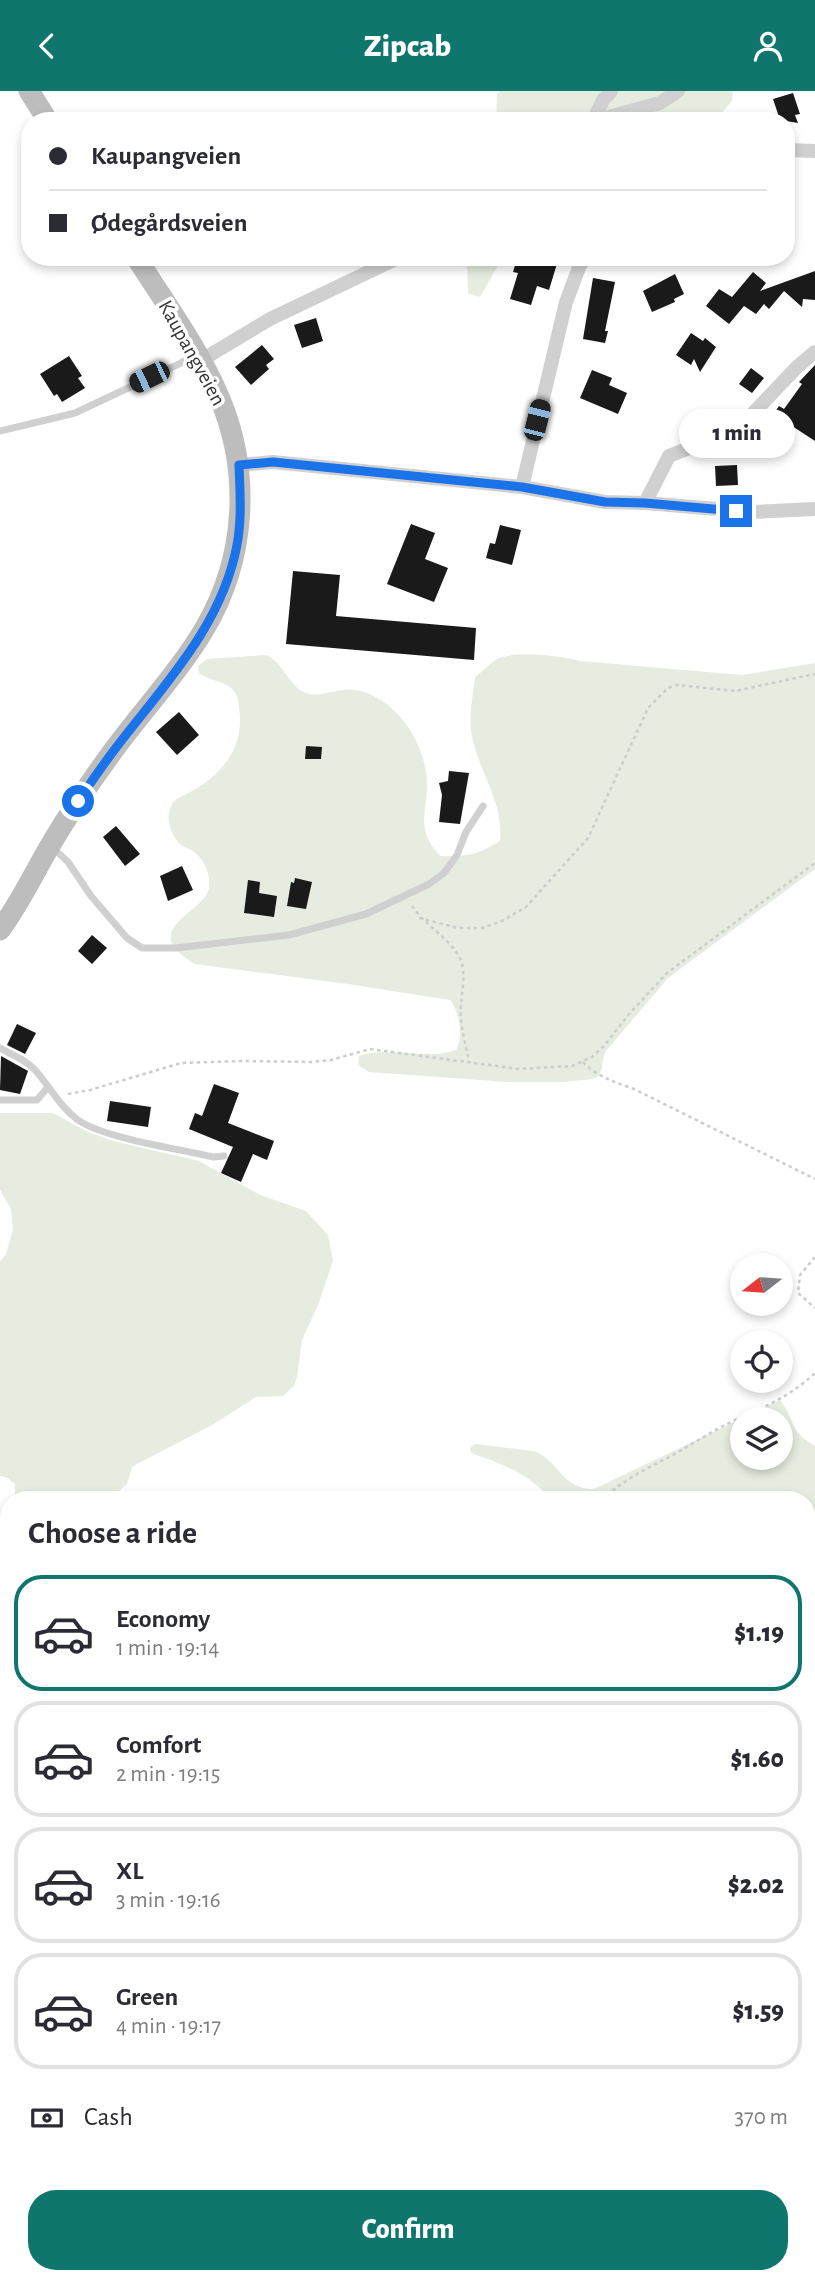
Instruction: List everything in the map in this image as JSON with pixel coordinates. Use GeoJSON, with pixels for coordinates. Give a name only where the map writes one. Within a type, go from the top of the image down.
{"type":"FeatureCollection","features":[{"type":"Feature","properties":{"kind":"main road"},"geometry":{"type":"LineString","coordinates":[[29,91],[42,112]]}},
{"type":"Feature","properties":{"kind":"main road","name":"Kaupangveien"},"geometry":{"type":"LineString","coordinates":[[0,930],[24,895],[50,845],[113,750],[190,652],[218,604],[237,544],[240,517],[239,465],[226,417],[198,357],[142,266]]}},
{"type":"Feature","properties":{"kind":"street"},"geometry":{"type":"LineString","coordinates":[[598,112],[611,91]]}},
{"type":"Feature","properties":{"kind":"street"},"geometry":{"type":"LineString","coordinates":[[627,112],[660,103],[678,91]]}},
{"type":"Feature","properties":{"kind":"street"},"geometry":{"type":"LineString","coordinates":[[795,150],[815,151]]}},
{"type":"Feature","properties":{"kind":"street"},"geometry":{"type":"LineString","coordinates":[[198,357],[381,266]]}},
{"type":"Feature","properties":{"kind":"street"},"geometry":{"type":"LineString","coordinates":[[522,487],[566,302],[580,266]]}},
{"type":"Feature","properties":{"kind":"street"},"geometry":{"type":"LineString","coordinates":[[645,503],[668,456],[740,428],[797,367],[815,352]]}},
{"type":"Feature","properties":{"kind":"street"},"geometry":{"type":"LineString","coordinates":[[239,465],[273,462],[522,487],[605,502],[754,512],[815,509]]}},
{"type":"Feature","properties":{"kind":"lane"},"geometry":{"type":"LineString","coordinates":[[0,431],[75,412],[198,357]]}},
{"type":"Feature","properties":{"kind":"lane"},"geometry":{"type":"LineString","coordinates":[[50,845],[68,862],[127,938],[142,948],[176,948],[289,935],[366,914],[429,884],[444,873],[483,807]]}},
{"type":"Feature","properties":{"kind":"lane"},"geometry":{"type":"LineString","coordinates":[[0,1048],[35,1070],[79,1121],[101,1131],[213,1157],[223,1156]]}},
{"type":"Feature","properties":{"kind":"lane"},"geometry":{"type":"LineString","coordinates":[[0,1100],[37,1100],[48,1087]]}},
{"type":"Feature","properties":{"kind":"path"},"geometry":{"type":"LineString","coordinates":[[419,918],[458,928],[482,928],[502,921],[526,907],[588,838],[648,708],[668,688],[677,685],[735,691],[815,674]]}},
{"type":"Feature","properties":{"kind":"path"},"geometry":{"type":"LineString","coordinates":[[54,1095],[90,1090],[162,1067],[192,1062],[313,1062],[370,1049],[519,1069],[572,1066],[583,1062],[604,1046],[667,973],[815,863]]}},
{"type":"Feature","properties":{"kind":"path"},"geometry":{"type":"LineString","coordinates":[[404,895],[419,918],[452,948],[460,959],[463,969],[461,1021],[469,1063]]}},
{"type":"Feature","properties":{"kind":"path"},"geometry":{"type":"LineString","coordinates":[[583,1062],[592,1072],[646,1095],[815,1179]]}},
{"type":"Feature","properties":{"kind":"path"},"geometry":{"type":"LineString","coordinates":[[815,1257],[800,1275],[799,1293],[815,1308]]}},
{"type":"Feature","properties":{"kind":"path"},"geometry":{"type":"LineString","coordinates":[[611,1491],[650,1466],[731,1422],[794,1392],[815,1373]]}},
{"type":"Feature","properties":{"kind":"shaded area"},"geometry":{"type":"Polygon","coordinates":[[[500,91],[733,91],[732,101],[723,112],[496,112],[497,94],[500,91]]]}},
{"type":"Feature","properties":{"kind":"shaded area"},"geometry":{"type":"Polygon","coordinates":[[[467,266],[498,266],[480,297],[468,293],[467,266]]]}},
{"type":"Feature","properties":{"kind":"shaded area"},"geometry":{"type":"Polygon","coordinates":[[[266,655],[278,663],[302,691],[315,695],[356,690],[384,702],[396,712],[406,724],[421,752],[427,781],[425,828],[427,837],[440,856],[471,854],[500,841],[495,800],[475,750],[471,721],[475,677],[497,659],[516,655],[538,655],[742,675],[815,663],[815,869],[668,978],[606,1051],[600,1074],[593,1079],[508,1082],[369,1072],[358,1065],[359,1056],[383,1052],[432,1054],[456,1050],[460,1038],[459,1024],[450,1000],[195,964],[178,952],[171,941],[172,931],[205,897],[209,883],[208,872],[200,858],[180,844],[174,836],[169,822],[170,809],[177,799],[204,784],[221,769],[233,751],[239,730],[239,706],[235,692],[199,673],[198,666],[207,659],[266,655]]]}},
{"type":"Feature","properties":{"kind":"shaded area"},"geometry":{"type":"Polygon","coordinates":[[[0,1113],[53,1113],[88,1132],[113,1141],[199,1161],[260,1195],[306,1211],[328,1235],[333,1261],[318,1305],[302,1340],[294,1386],[283,1396],[256,1397],[212,1425],[132,1467],[127,1484],[119,1491],[15,1491],[15,1484],[0,1476],[0,1262],[6,1254],[13,1230],[11,1209],[0,1190],[0,1113]]]}},
{"type":"Feature","properties":{"kind":"shaded area"},"geometry":{"type":"Polygon","coordinates":[[[780,1400],[785,1407],[765,1407],[780,1400]]]}},
{"type":"Feature","properties":{"kind":"shaded area"},"geometry":{"type":"Polygon","coordinates":[[[730,1424],[730,1470],[793,1470],[793,1424],[800,1435],[815,1446],[815,1491],[543,1491],[535,1483],[503,1465],[471,1453],[470,1448],[475,1444],[534,1451],[550,1461],[575,1485],[594,1489],[730,1424]]]}},
{"type":"Feature","properties":{"kind":"building"},"geometry":{"type":"Polygon","coordinates":[[[793,93],[800,114],[777,112],[773,99],[793,93]]]}},
{"type":"Feature","properties":{"kind":"building"},"geometry":{"type":"Polygon","coordinates":[[[515,266],[556,266],[549,290],[537,286],[531,305],[510,299],[518,273],[513,272],[515,266]]]}},
{"type":"Feature","properties":{"kind":"building"},"geometry":{"type":"Polygon","coordinates":[[[815,271],[815,300],[803,299],[802,307],[784,291],[769,309],[764,304],[756,314],[744,306],[729,324],[706,306],[719,289],[732,297],[753,272],[766,283],[760,291],[815,271]]]}},
{"type":"Feature","properties":{"kind":"building"},"geometry":{"type":"Polygon","coordinates":[[[675,274],[684,294],[674,299],[675,302],[652,312],[643,291],[675,274]]]}},
{"type":"Feature","properties":{"kind":"building"},"geometry":{"type":"Polygon","coordinates":[[[593,278],[615,282],[605,343],[583,339],[593,278]]]}},
{"type":"Feature","properties":{"kind":"building"},"geometry":{"type":"Polygon","coordinates":[[[316,318],[323,341],[302,348],[294,325],[316,318]]]}},
{"type":"Feature","properties":{"kind":"building"},"geometry":{"type":"Polygon","coordinates":[[[691,333],[703,341],[705,338],[716,347],[700,372],[694,359],[691,365],[676,355],[691,333]]]}},
{"type":"Feature","properties":{"kind":"building"},"geometry":{"type":"Polygon","coordinates":[[[262,345],[274,359],[266,365],[269,369],[251,385],[235,367],[262,345]]]}},
{"type":"Feature","properties":{"kind":"building"},"geometry":{"type":"Polygon","coordinates":[[[69,356],[82,376],[78,378],[85,388],[62,402],[57,394],[54,396],[40,374],[69,356]]]}},
{"type":"Feature","properties":{"kind":"building"},"geometry":{"type":"Polygon","coordinates":[[[815,365],[815,441],[792,426],[789,431],[771,418],[779,406],[784,409],[802,384],[799,382],[815,365]]]}},
{"type":"Feature","properties":{"kind":"building"},"geometry":{"type":"Polygon","coordinates":[[[751,368],[764,378],[752,393],[739,384],[751,368]]]}},
{"type":"Feature","properties":{"kind":"building"},"geometry":{"type":"Polygon","coordinates":[[[592,370],[612,378],[609,385],[627,393],[618,414],[580,398],[592,370]]]}},
{"type":"Feature","properties":{"kind":"building"},"geometry":{"type":"Polygon","coordinates":[[[737,465],[738,485],[716,486],[715,466],[737,465]]]}},
{"type":"Feature","properties":{"kind":"building"},"geometry":{"type":"Polygon","coordinates":[[[411,524],[435,533],[425,559],[448,568],[434,602],[387,584],[411,524]]]}},
{"type":"Feature","properties":{"kind":"building"},"geometry":{"type":"Polygon","coordinates":[[[500,525],[521,530],[512,565],[486,558],[490,543],[495,544],[500,525]]]}},
{"type":"Feature","properties":{"kind":"building"},"geometry":{"type":"Polygon","coordinates":[[[293,571],[340,575],[336,616],[476,628],[474,660],[286,644],[293,571]]]}},
{"type":"Feature","properties":{"kind":"building"},"geometry":{"type":"Polygon","coordinates":[[[179,712],[199,735],[177,755],[156,732],[179,712]]]}},
{"type":"Feature","properties":{"kind":"building"},"geometry":{"type":"Polygon","coordinates":[[[306,746],[322,747],[321,759],[305,759],[306,746]]]}},
{"type":"Feature","properties":{"kind":"building"},"geometry":{"type":"Polygon","coordinates":[[[449,771],[469,773],[460,824],[439,822],[442,795],[439,783],[448,781],[449,771]]]}},
{"type":"Feature","properties":{"kind":"building"},"geometry":{"type":"Polygon","coordinates":[[[116,826],[140,854],[125,866],[103,837],[116,826]]]}},
{"type":"Feature","properties":{"kind":"building"},"geometry":{"type":"Polygon","coordinates":[[[182,866],[193,890],[168,901],[160,876],[182,866]]]}},
{"type":"Feature","properties":{"kind":"building"},"geometry":{"type":"Polygon","coordinates":[[[295,878],[312,882],[306,909],[287,906],[291,882],[294,883],[295,878]]]}},
{"type":"Feature","properties":{"kind":"building"},"geometry":{"type":"Polygon","coordinates":[[[248,880],[260,882],[259,893],[277,896],[274,917],[244,913],[248,880]]]}},
{"type":"Feature","properties":{"kind":"building"},"geometry":{"type":"Polygon","coordinates":[[[92,935],[107,948],[92,964],[78,951],[92,935]]]}},
{"type":"Feature","properties":{"kind":"building"},"geometry":{"type":"Polygon","coordinates":[[[17,1024],[36,1033],[25,1054],[7,1045],[17,1024]]]}},
{"type":"Feature","properties":{"kind":"building"},"geometry":{"type":"Polygon","coordinates":[[[1,1056],[28,1071],[20,1094],[0,1090],[1,1056]]]}},
{"type":"Feature","properties":{"kind":"building"},"geometry":{"type":"Polygon","coordinates":[[[214,1084],[239,1093],[228,1123],[274,1141],[267,1160],[253,1154],[241,1182],[221,1173],[233,1147],[189,1129],[195,1113],[202,1116],[214,1084]]]}},
{"type":"Feature","properties":{"kind":"building"},"geometry":{"type":"Polygon","coordinates":[[[110,1101],[151,1107],[148,1127],[107,1121],[110,1101]]]}},
{"type":"Feature","properties":{"kind":"route"},"geometry":{"type":"LineString","coordinates":[[78,801],[113,750],[190,652],[218,604],[237,544],[240,517],[239,465],[273,462],[522,487],[605,502],[736,511]]}}]}
